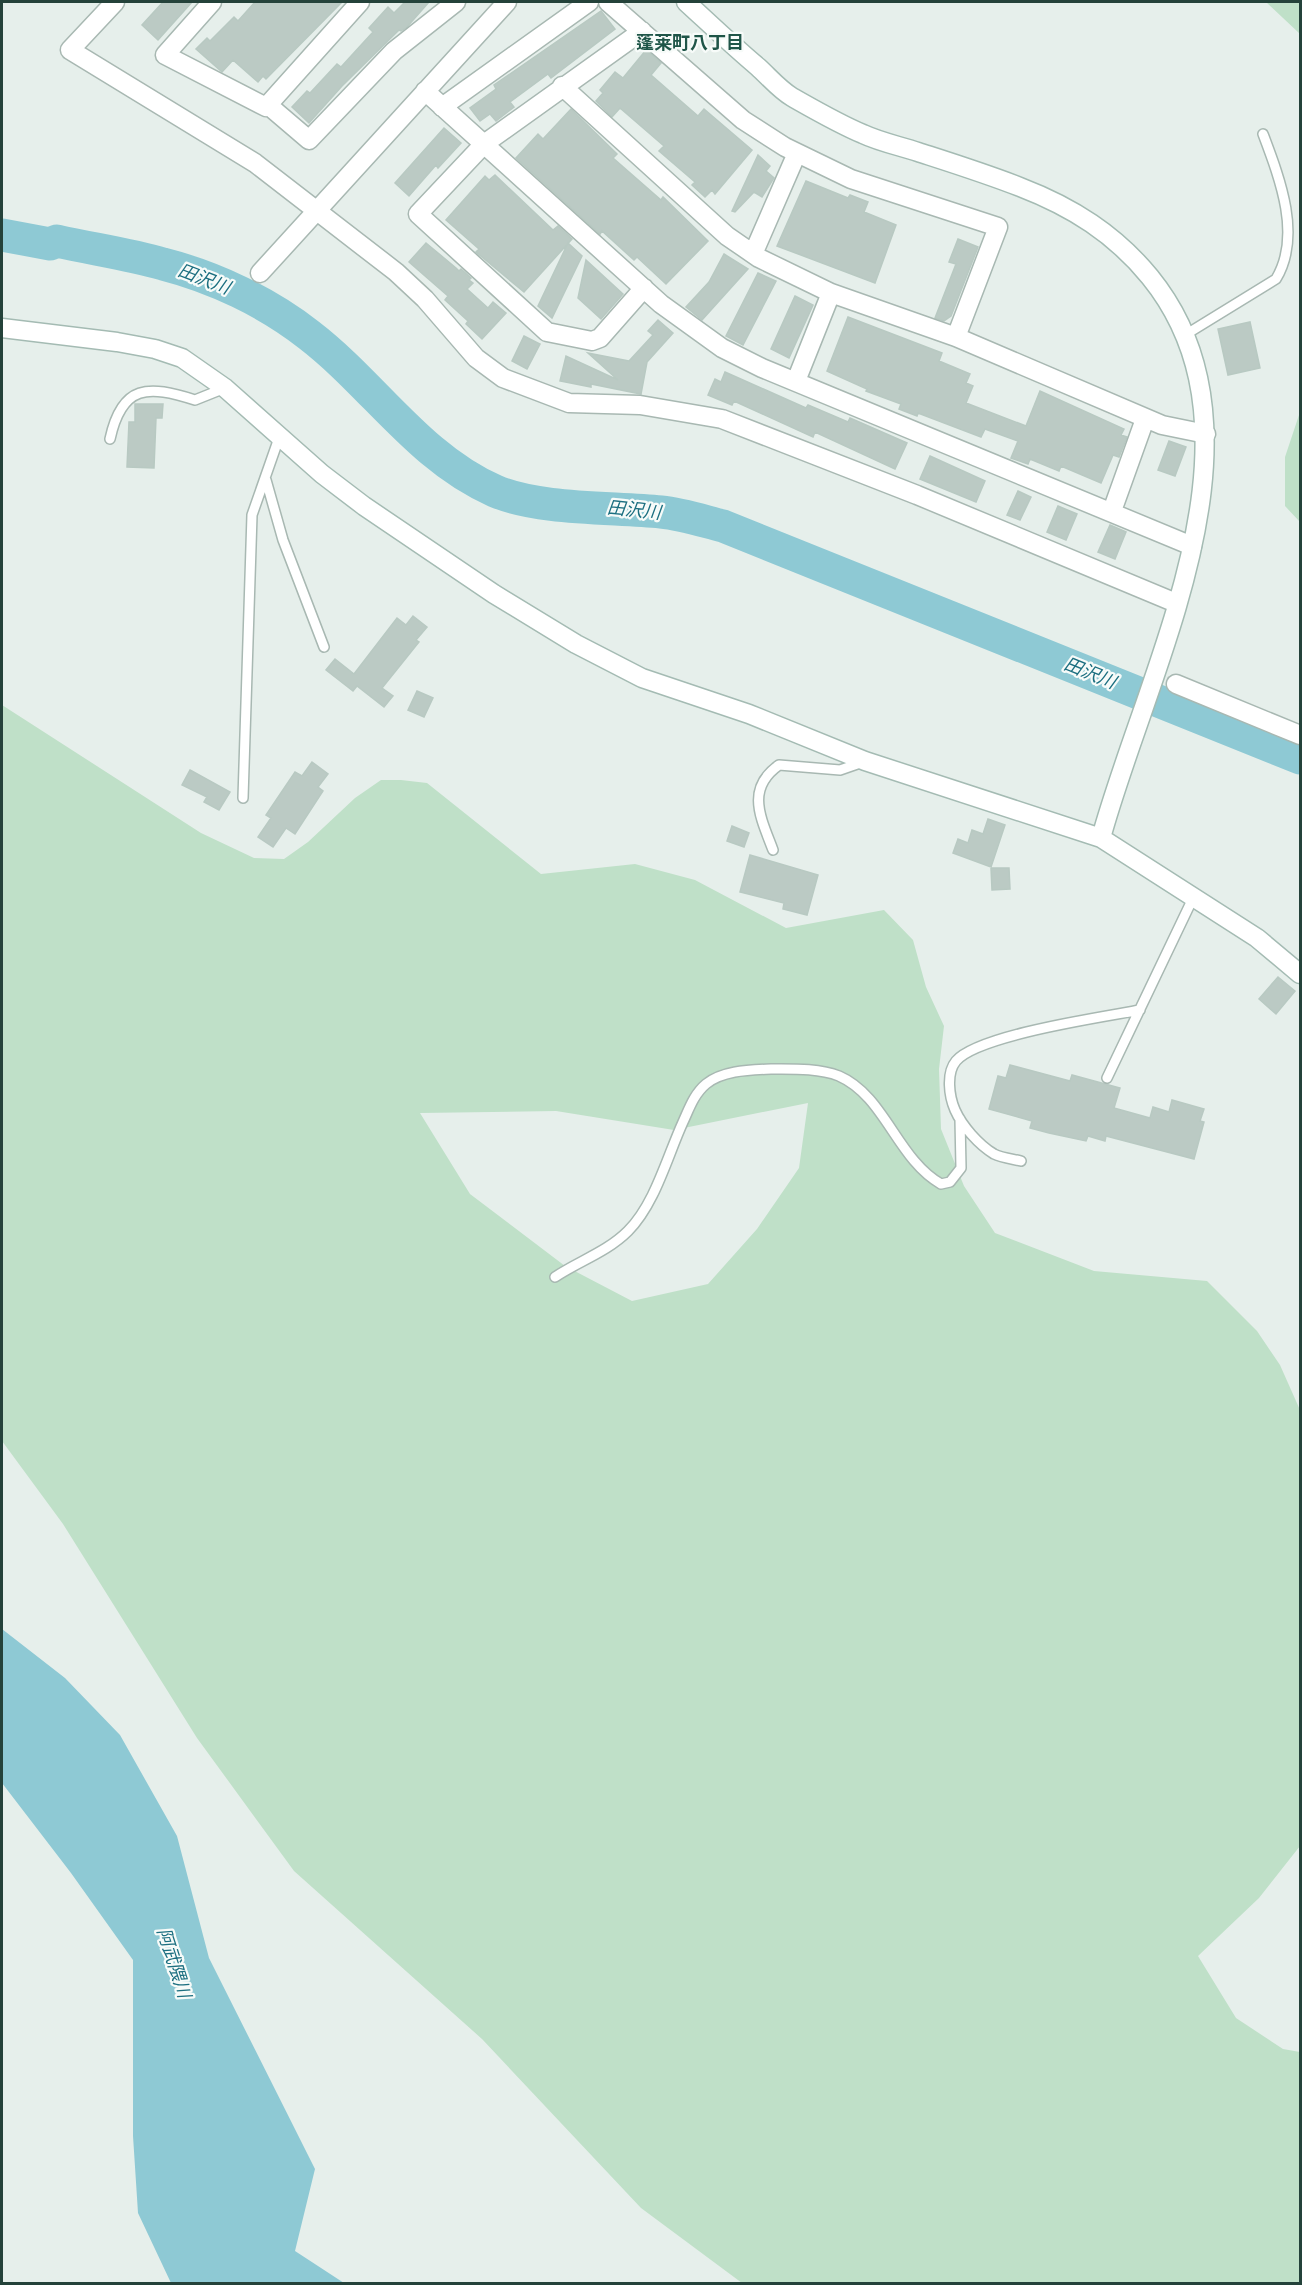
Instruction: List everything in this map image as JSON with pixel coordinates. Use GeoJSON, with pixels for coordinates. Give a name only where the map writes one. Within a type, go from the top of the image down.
{"type":"FeatureCollection","features":[{"type":"Feature","properties":{"kind":"street"},"geometry":{"type":"LineString","coordinates":[[115,2],[70,50],[255,163],[396,272],[426,299],[476,358],[503,378],[569,403],[640,405],[722,419],[895,486],[1176,603]]}},
{"type":"Feature","properties":{"kind":"street"},"geometry":{"type":"LineString","coordinates":[[212,2],[165,55],[266,107],[360,2]]}},
{"type":"Feature","properties":{"kind":"street"},"geometry":{"type":"LineString","coordinates":[[268,105],[309,140],[394,51],[456,2]]}},
{"type":"Feature","properties":{"kind":"street"},"geometry":{"type":"LineString","coordinates":[[260,273],[507,2]]}},
{"type":"Feature","properties":{"kind":"street"},"geometry":{"type":"LineString","coordinates":[[442,107],[589,2]]}},
{"type":"Feature","properties":{"kind":"street"},"geometry":{"type":"LineString","coordinates":[[608,2],[743,120],[797,153],[850,179],[998,227],[956,337]]}},
{"type":"Feature","properties":{"kind":"street"},"geometry":{"type":"LineString","coordinates":[[686,2],[789,96],[865,135],[1023,188],[1092,222],[1121,244],[1138,262],[1164,294],[1185,335],[1195,358],[1206,434],[1201,496],[1192,546],[1176,603],[1101,838]]}},
{"type":"Feature","properties":{"kind":"street"},"geometry":{"type":"LineString","coordinates":[[642,31],[562,86],[484,144],[418,214],[547,332],[592,341],[600,338],[644,288]]}},
{"type":"Feature","properties":{"kind":"street"},"geometry":{"type":"LineString","coordinates":[[562,86],[727,236],[753,254],[831,292],[956,337],[1145,419],[1177,430],[1206,434]]}},
{"type":"Feature","properties":{"kind":"street"},"geometry":{"type":"LineString","coordinates":[[425,92],[644,288],[722,348],[1192,546]]}},
{"type":"Feature","properties":{"kind":"street"},"geometry":{"type":"LineString","coordinates":[[753,254],[797,153]]}},
{"type":"Feature","properties":{"kind":"street"},"geometry":{"type":"LineString","coordinates":[[796,381],[831,292]]}},
{"type":"Feature","properties":{"kind":"street"},"geometry":{"type":"LineString","coordinates":[[2,328],[155,349],[182,358],[225,388],[364,506],[494,594],[576,644],[642,678],[749,714],[865,761],[1101,838],[1257,938],[1300,974]]}},
{"type":"Feature","properties":{"kind":"street"},"geometry":{"type":"LineString","coordinates":[[1112,511],[1145,419]]}},
{"type":"Feature","properties":{"kind":"street"},"geometry":{"type":"LineString","coordinates":[[1176,684],[1300,735]]}},
{"type":"Feature","properties":{"kind":"lane"},"geometry":{"type":"LineString","coordinates":[[1185,335],[1276,279],[1287,266],[1294,243],[1294,217],[1263,134]]}},
{"type":"Feature","properties":{"kind":"lane"},"geometry":{"type":"LineString","coordinates":[[110,439],[114,418],[132,395],[143,390],[167,391],[195,400],[225,388]]}},
{"type":"Feature","properties":{"kind":"lane"},"geometry":{"type":"LineString","coordinates":[[243,798],[252,515],[280,435]]}},
{"type":"Feature","properties":{"kind":"lane"},"geometry":{"type":"LineString","coordinates":[[266,480],[283,540],[324,647]]}},
{"type":"Feature","properties":{"kind":"lane"},"geometry":{"type":"LineString","coordinates":[[773,850],[758,811],[761,784],[768,773],[779,765],[840,770],[865,761]]}},
{"type":"Feature","properties":{"kind":"lane"},"geometry":{"type":"LineString","coordinates":[[1107,1078],[1194,896]]}},
{"type":"Feature","properties":{"kind":"lane"},"geometry":{"type":"LineString","coordinates":[[555,1277],[596,1256],[628,1231],[648,1202],[693,1099],[707,1083],[727,1074],[756,1070],[798,1069],[838,1075],[856,1086],[923,1171],[940,1184],[950,1182],[961,1168],[960,1119],[951,1093],[951,1069],[957,1060],[975,1048],[1028,1032],[1140,1010]]}},
{"type":"Feature","properties":{"kind":"lane"},"geometry":{"type":"LineString","coordinates":[[960,1119],[995,1154],[1021,1161]]}},
{"type":"Feature","properties":{"kind":"green space"},"geometry":{"type":"Polygon","coordinates":[[[1266,2],[1300,2],[1300,34],[1266,2]]]}},
{"type":"Feature","properties":{"kind":"green space"},"geometry":{"type":"Polygon","coordinates":[[[1300,412],[1300,522],[1285,506],[1285,457],[1300,412]]]}},
{"type":"Feature","properties":{"kind":"green space"},"geometry":{"type":"Polygon","coordinates":[[[2,705],[201,833],[254,858],[284,859],[308,842],[355,798],[381,780],[401,780],[427,783],[541,874],[635,864],[695,880],[786,928],[884,910],[913,940],[926,987],[944,1026],[939,1069],[941,1129],[964,1186],[995,1233],[1094,1271],[1207,1281],[1257,1331],[1280,1365],[1300,1410],[1300,1846],[1259,1898],[1198,1956],[1236,2018],[1283,2049],[1300,2052],[1300,2283],[742,2283],[641,2208],[482,2039],[294,1871],[197,1738],[63,1524],[2,1441],[2,705]],[[808,1103],[674,1130],[556,1111],[420,1113],[470,1194],[565,1266],[632,1301],[708,1284],[757,1229],[799,1168],[808,1103]]]}},
{"type":"Feature","properties":{"kind":"water","name":"阿武隈川"},"geometry":{"type":"Polygon","coordinates":[[[2,1629],[65,1678],[120,1735],[177,1836],[209,1958],[315,2169],[295,2251],[344,2283],[171,2283],[138,2213],[133,2136],[133,1960],[71,1873],[2,1783],[2,1629]]]}},
{"type":"Feature","properties":{"kind":"building"},"geometry":{"type":"Polygon","coordinates":[[[163,2],[192,2],[158,40],[142,25],[163,2]]]}},
{"type":"Feature","properties":{"kind":"building"},"geometry":{"type":"Polygon","coordinates":[[[255,2],[342,2],[266,79],[263,76],[258,82],[233,60],[222,72],[196,49],[207,38],[210,41],[234,17],[238,21],[255,2]]]}},
{"type":"Feature","properties":{"kind":"building"},"geometry":{"type":"Polygon","coordinates":[[[405,2],[429,2],[407,27],[399,30],[342,86],[309,123],[292,107],[307,91],[310,93],[337,64],[341,67],[373,32],[369,28],[388,7],[394,13],[405,2]]]}},
{"type":"Feature","properties":{"kind":"building"},"geometry":{"type":"Polygon","coordinates":[[[601,11],[615,29],[551,78],[548,74],[510,102],[514,107],[496,121],[490,114],[480,121],[470,108],[496,89],[494,85],[601,11]]]}},
{"type":"Feature","properties":{"kind":"building"},"geometry":{"type":"Polygon","coordinates":[[[646,50],[661,63],[651,75],[698,116],[704,109],[752,150],[715,194],[712,190],[705,197],[692,185],[695,182],[659,151],[664,146],[620,108],[612,117],[596,101],[603,93],[600,90],[615,72],[623,78],[646,50]]]}},
{"type":"Feature","properties":{"kind":"building"},"geometry":{"type":"Polygon","coordinates":[[[571,109],[617,154],[613,158],[661,200],[663,197],[708,241],[666,284],[637,257],[634,260],[602,231],[600,234],[516,158],[538,134],[543,139],[571,109]]]}},
{"type":"Feature","properties":{"kind":"building"},"geometry":{"type":"Polygon","coordinates":[[[444,128],[461,143],[438,168],[436,165],[409,196],[395,183],[444,128]]]}},
{"type":"Feature","properties":{"kind":"building"},"geometry":{"type":"Polygon","coordinates":[[[758,155],[770,166],[766,171],[774,178],[762,197],[754,192],[735,212],[732,211],[758,155]]]}},
{"type":"Feature","properties":{"kind":"building"},"geometry":{"type":"Polygon","coordinates":[[[495,175],[553,230],[558,226],[572,239],[524,292],[476,252],[479,249],[446,220],[485,176],[489,180],[495,175]]]}},
{"type":"Feature","properties":{"kind":"building"},"geometry":{"type":"Polygon","coordinates":[[[806,181],[848,198],[850,195],[868,202],[864,212],[896,225],[875,283],[777,246],[806,181]]]}},
{"type":"Feature","properties":{"kind":"building"},"geometry":{"type":"Polygon","coordinates":[[[958,239],[978,247],[951,316],[944,321],[935,318],[956,264],[949,262],[958,239]]]}},
{"type":"Feature","properties":{"kind":"building"},"geometry":{"type":"Polygon","coordinates":[[[426,243],[459,271],[461,269],[471,278],[469,280],[473,283],[467,289],[488,308],[493,302],[506,313],[482,339],[466,324],[468,321],[445,300],[448,296],[409,262],[426,243]]]}},
{"type":"Feature","properties":{"kind":"building"},"geometry":{"type":"Polygon","coordinates":[[[568,243],[582,256],[552,318],[538,306],[568,243]]]}},
{"type":"Feature","properties":{"kind":"building"},"geometry":{"type":"Polygon","coordinates":[[[724,254],[748,269],[702,320],[686,307],[709,282],[724,254]]]}},
{"type":"Feature","properties":{"kind":"building"},"geometry":{"type":"Polygon","coordinates":[[[586,260],[623,294],[601,319],[578,298],[586,260]]]}},
{"type":"Feature","properties":{"kind":"building"},"geometry":{"type":"Polygon","coordinates":[[[758,273],[776,281],[743,345],[726,336],[758,273]]]}},
{"type":"Feature","properties":{"kind":"building"},"geometry":{"type":"Polygon","coordinates":[[[795,296],[813,305],[789,358],[771,349],[795,296]]]}},
{"type":"Feature","properties":{"kind":"building"},"geometry":{"type":"Polygon","coordinates":[[[848,317],[942,353],[939,361],[970,374],[966,383],[973,386],[966,403],[1026,426],[1040,391],[1124,429],[1121,435],[1127,437],[1119,457],[1113,455],[1101,483],[1061,466],[1059,471],[1030,459],[1028,464],[1011,458],[1018,441],[985,429],[981,437],[918,413],[917,416],[899,409],[901,404],[866,391],[867,389],[827,371],[848,317]]]}},
{"type":"Feature","properties":{"kind":"building"},"geometry":{"type":"Polygon","coordinates":[[[658,320],[673,333],[647,362],[641,394],[591,384],[591,387],[560,381],[566,356],[618,380],[588,353],[629,361],[653,335],[648,331],[658,320]]]}},
{"type":"Feature","properties":{"kind":"building"},"geometry":{"type":"Polygon","coordinates":[[[1250,322],[1260,368],[1228,375],[1218,329],[1250,322]]]}},
{"type":"Feature","properties":{"kind":"building"},"geometry":{"type":"Polygon","coordinates":[[[524,336],[540,344],[527,369],[512,361],[524,336]]]}},
{"type":"Feature","properties":{"kind":"building"},"geometry":{"type":"Polygon","coordinates":[[[725,372],[806,408],[808,405],[848,422],[850,418],[907,443],[895,469],[815,432],[813,437],[734,401],[732,405],[708,395],[715,379],[721,382],[725,372]]]}},
{"type":"Feature","properties":{"kind":"building"},"geometry":{"type":"Polygon","coordinates":[[[135,404],[163,404],[162,418],[156,418],[154,468],[127,467],[129,422],[135,422],[135,404]]]}},
{"type":"Feature","properties":{"kind":"building"},"geometry":{"type":"Polygon","coordinates":[[[1169,441],[1186,447],[1175,476],[1158,470],[1169,441]]]}},
{"type":"Feature","properties":{"kind":"building"},"geometry":{"type":"Polygon","coordinates":[[[930,456],[985,481],[976,502],[920,479],[930,456]]]}},
{"type":"Feature","properties":{"kind":"building"},"geometry":{"type":"Polygon","coordinates":[[[1018,491],[1031,497],[1020,520],[1007,515],[1018,491]]]}},
{"type":"Feature","properties":{"kind":"building"},"geometry":{"type":"Polygon","coordinates":[[[1058,506],[1077,514],[1066,540],[1047,532],[1058,506]]]}},
{"type":"Feature","properties":{"kind":"building"},"geometry":{"type":"Polygon","coordinates":[[[1110,525],[1126,532],[1115,559],[1098,552],[1110,525]]]}},
{"type":"Feature","properties":{"kind":"building"},"geometry":{"type":"Polygon","coordinates":[[[413,616],[427,627],[416,640],[419,642],[382,688],[393,696],[384,707],[357,686],[353,691],[326,670],[335,659],[354,674],[397,618],[406,625],[413,616]]]}},
{"type":"Feature","properties":{"kind":"building"},"geometry":{"type":"Polygon","coordinates":[[[417,691],[433,698],[424,717],[408,710],[417,691]]]}},
{"type":"Feature","properties":{"kind":"building"},"geometry":{"type":"Polygon","coordinates":[[[312,762],[328,774],[318,787],[323,791],[295,834],[286,828],[273,847],[258,837],[271,818],[266,815],[295,772],[302,776],[312,762]]]}},
{"type":"Feature","properties":{"kind":"building"},"geometry":{"type":"Polygon","coordinates":[[[190,770],[230,792],[219,810],[204,802],[207,797],[182,785],[190,770]]]}},
{"type":"Feature","properties":{"kind":"building"},"geometry":{"type":"Polygon","coordinates":[[[988,819],[1005,825],[991,867],[953,853],[958,839],[968,843],[972,830],[983,834],[988,819]]]}},
{"type":"Feature","properties":{"kind":"building"},"geometry":{"type":"Polygon","coordinates":[[[732,826],[749,833],[744,847],[727,841],[732,826]]]}},
{"type":"Feature","properties":{"kind":"building"},"geometry":{"type":"Polygon","coordinates":[[[750,855],[818,875],[807,915],[783,909],[784,903],[740,892],[750,855]]]}},
{"type":"Feature","properties":{"kind":"building"},"geometry":{"type":"Polygon","coordinates":[[[991,868],[1009,868],[1010,889],[992,890],[991,868]]]}},
{"type":"Feature","properties":{"kind":"building"},"geometry":{"type":"Polygon","coordinates":[[[1278,977],[1295,991],[1276,1014],[1259,999],[1278,977]]]}},
{"type":"Feature","properties":{"kind":"building"},"geometry":{"type":"Polygon","coordinates":[[[1010,1065],[1070,1081],[1072,1075],[1120,1088],[1114,1108],[1150,1118],[1153,1107],[1169,1112],[1172,1100],[1204,1109],[1200,1121],[1204,1122],[1194,1159],[1106,1136],[1105,1141],[1088,1136],[1086,1141],[1049,1133],[1030,1128],[1032,1121],[989,1109],[998,1076],[1006,1078],[1010,1065]]]}},
{"type":"Feature","properties":{"kind":"waterway","name":"田沢川"},"geometry":{"type":"LineString","coordinates":[[2,235],[50,244],[57,241],[150,260],[221,283],[258,301],[293,323],[332,354],[443,460],[468,477],[495,491],[533,502],[669,513],[723,526],[1300,758]]}},
{"type":"Feature","properties":{"kind":"district","name":"蓬莱町八丁目"},"geometry":{"type":"Point","coordinates":[690,43]}}]}
